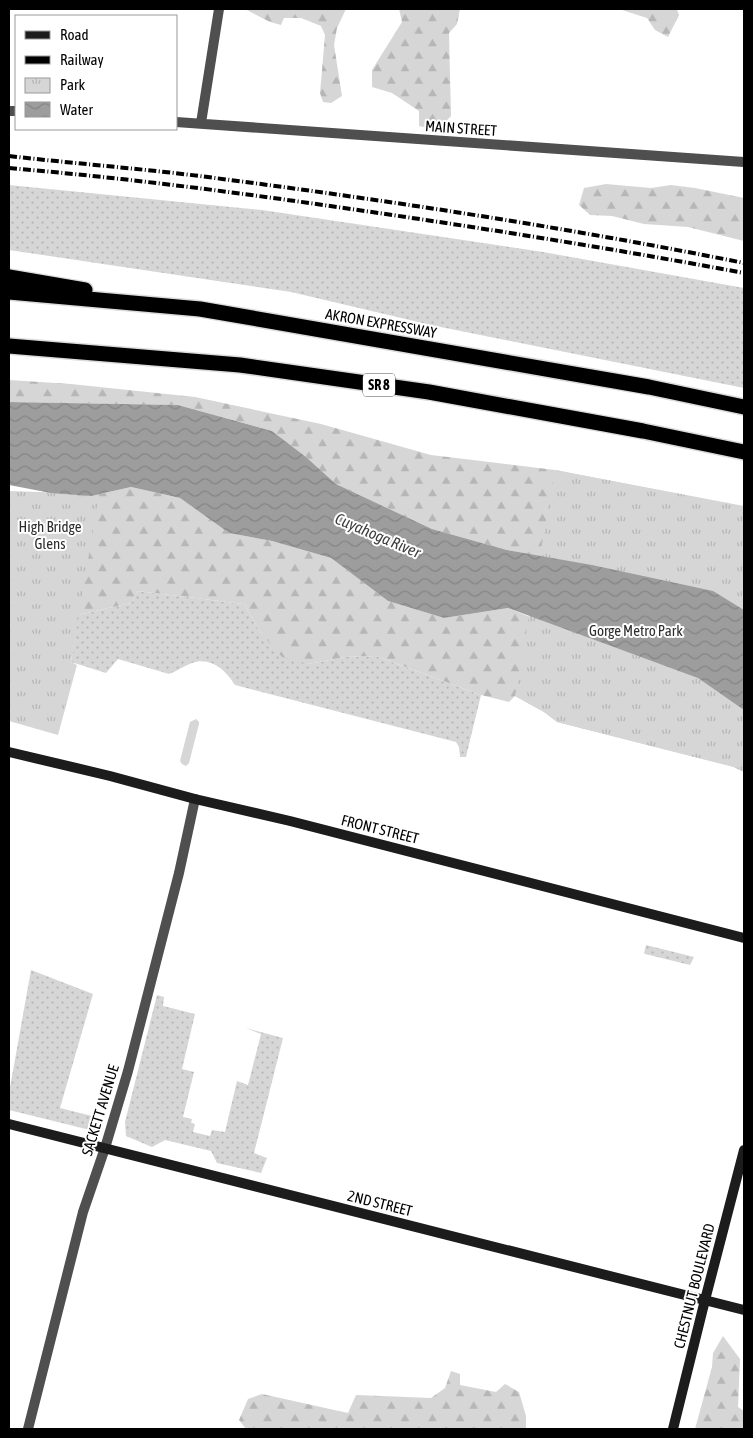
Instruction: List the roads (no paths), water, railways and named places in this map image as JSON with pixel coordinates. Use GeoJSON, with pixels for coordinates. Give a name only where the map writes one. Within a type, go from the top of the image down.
{"type":"FeatureCollection","features":[{"type":"Feature","properties":{"kind":"highway"},"geometry":{"type":"LineString","coordinates":[[9,277],[200,309]]}},
{"type":"Feature","properties":{"kind":"highway","name":"AKRON EXPRESSWAY"},"geometry":{"type":"LineString","coordinates":[[9,292],[200,309],[649,387],[744,407]]}},
{"type":"Feature","properties":{"kind":"highway","name":"SR 8"},"geometry":{"type":"LineString","coordinates":[[9,346],[240,366],[429,392],[643,431],[744,452]]}},
{"type":"Feature","properties":{"kind":"street"},"geometry":{"type":"LineString","coordinates":[[201,123],[219,9]]}},
{"type":"Feature","properties":{"kind":"street","name":"MAIN STREET"},"geometry":{"type":"LineString","coordinates":[[178,122],[744,162]]}},
{"type":"Feature","properties":{"kind":"street","name":"FRONT STREET"},"geometry":{"type":"LineString","coordinates":[[9,752],[290,821],[744,938]]}},
{"type":"Feature","properties":{"kind":"street","name":"SACKETT AVENUE"},"geometry":{"type":"LineString","coordinates":[[28,1429],[83,1212],[128,1071],[179,873],[195,799]]}},
{"type":"Feature","properties":{"kind":"street","name":"2ND STREET"},"geometry":{"type":"LineString","coordinates":[[9,1124],[744,1310]]}},
{"type":"Feature","properties":{"kind":"street","name":"CHESTNUT BOULEVARD"},"geometry":{"type":"LineString","coordinates":[[673,1429],[744,1150]]}},
{"type":"Feature","properties":{"kind":"water","name":"Cuyahoga River"},"geometry":{"type":"Polygon","coordinates":[[[9,402],[178,405],[272,431],[306,457],[336,484],[432,529],[507,550],[592,565],[713,591],[744,610],[744,710],[698,678],[508,608],[444,618],[388,601],[331,558],[272,541],[229,533],[180,498],[131,487],[91,496],[51,493],[9,485],[9,402]]]}},
{"type":"Feature","properties":{"kind":"railway"},"geometry":{"type":"LineString","coordinates":[[9,156],[189,175],[348,196],[547,227],[744,263]]}},
{"type":"Feature","properties":{"kind":"railway"},"geometry":{"type":"LineString","coordinates":[[9,168],[166,184],[429,220],[744,273]]}},
{"type":"Feature","properties":{"kind":"park label","name":"High Bridge Glens"},"geometry":{"type":"Point","coordinates":[50,534]}},
{"type":"Feature","properties":{"kind":"park label","name":"Gorge Metro Park"},"geometry":{"type":"Point","coordinates":[636,630]}}]}
